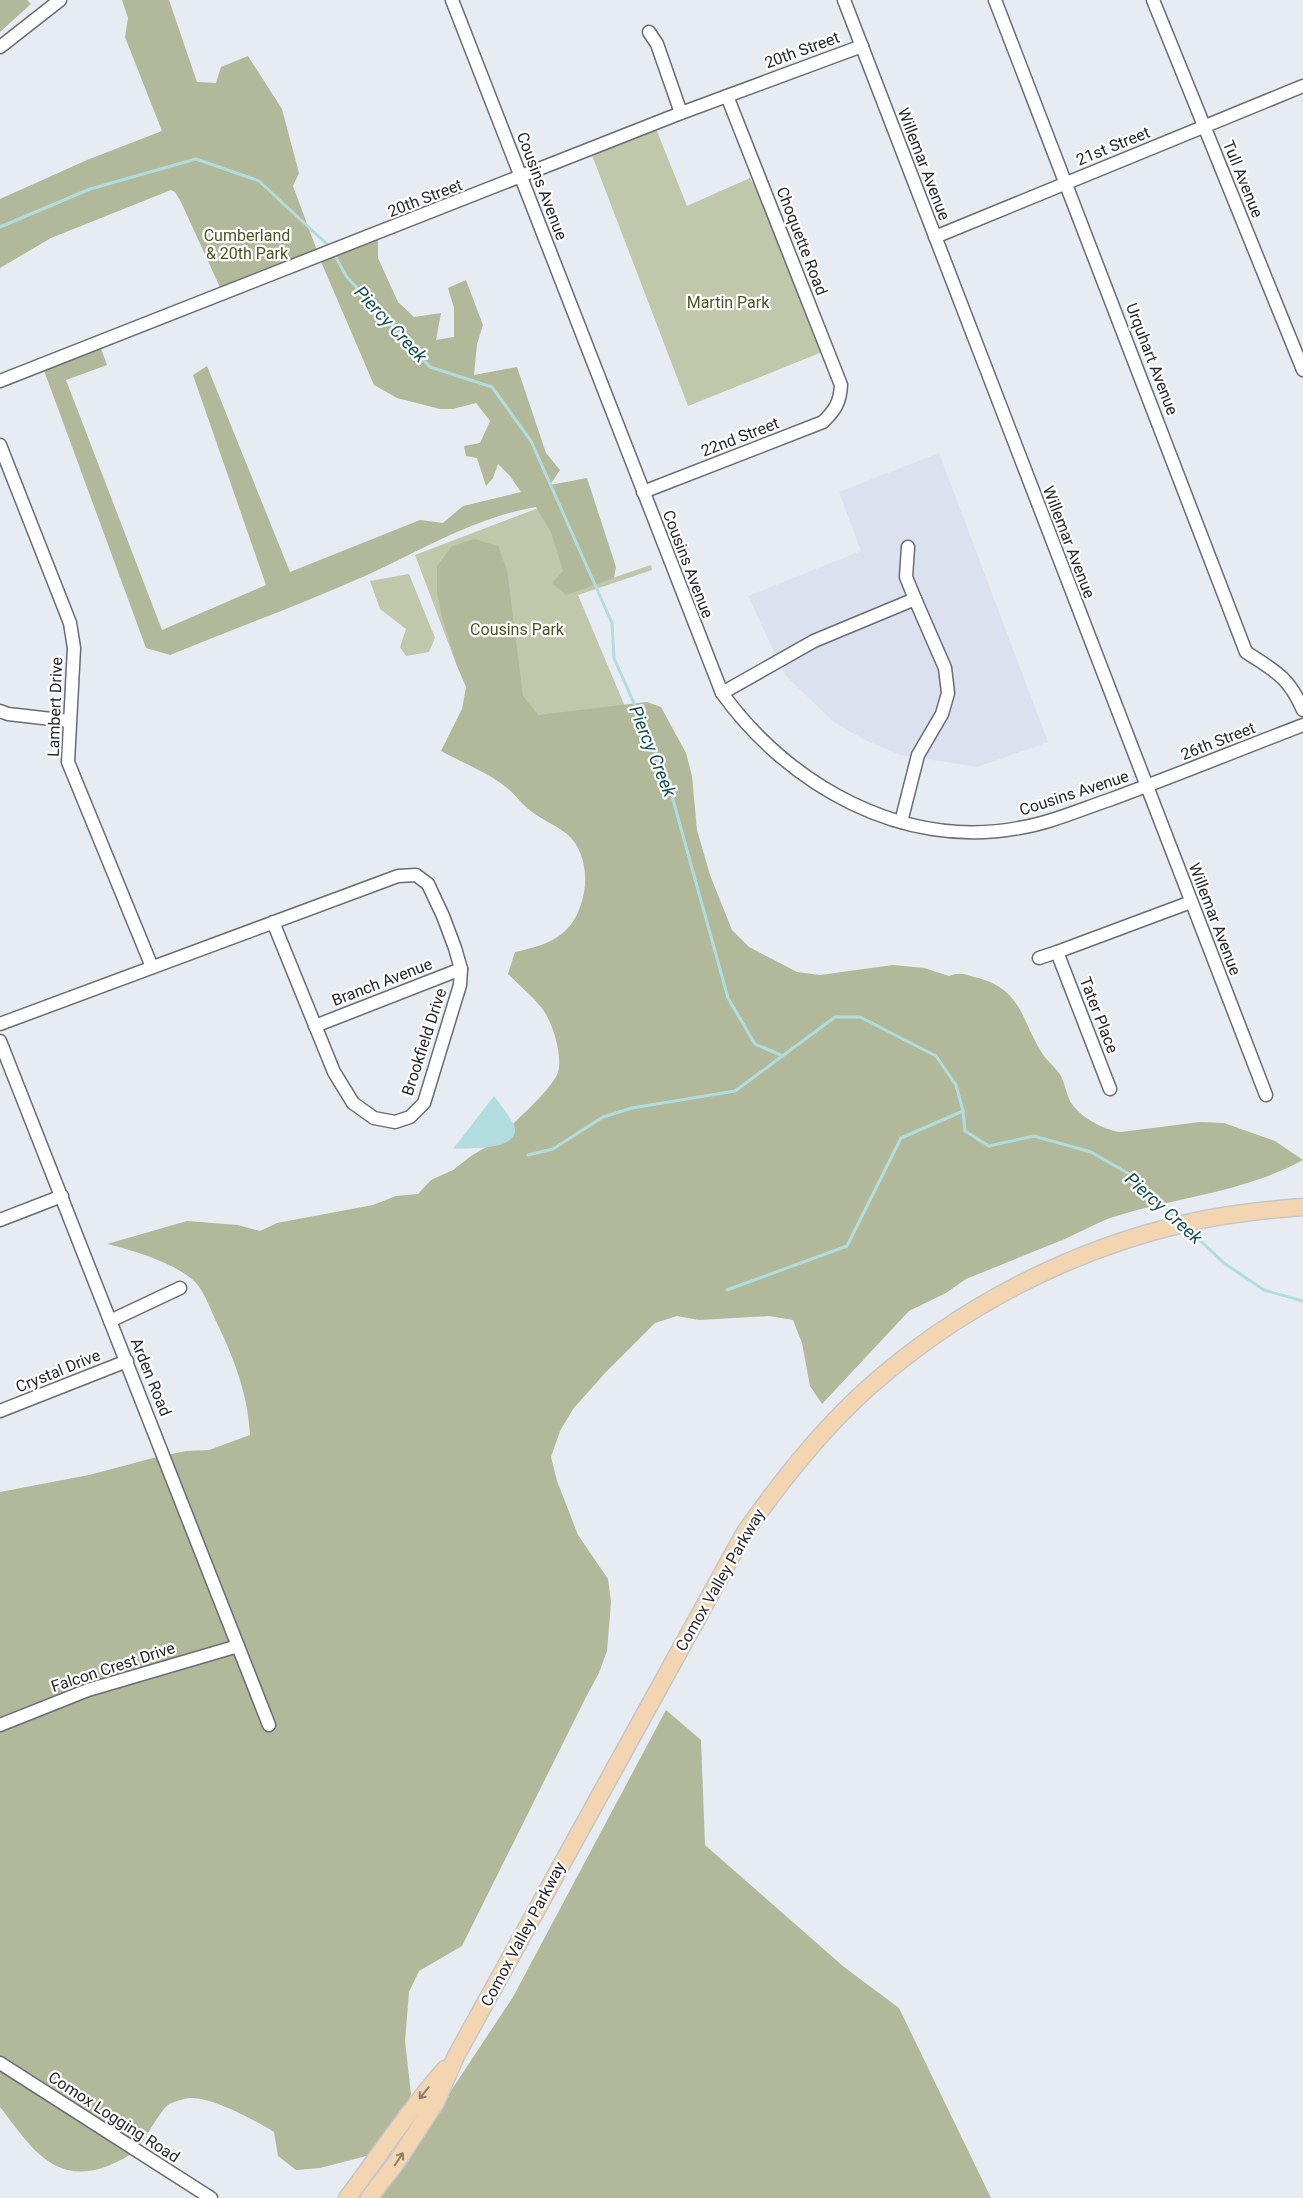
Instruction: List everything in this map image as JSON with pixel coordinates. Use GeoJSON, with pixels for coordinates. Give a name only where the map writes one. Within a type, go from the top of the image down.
{"type":"FeatureCollection","features":[{"type":"Feature","properties":{"kind":"main road","name":"Comox Valley Parkway"},"geometry":{"type":"LineString","coordinates":[[369,2198],[396,2163],[436,2102],[456,2056],[745,1532],[771,1495],[819,1438],[867,1389],[919,1346],[979,1305],[1055,1267],[1152,1231],[1189,1222],[1254,1211],[1303,1207]]}},
{"type":"Feature","properties":{"kind":"main road","name":"Comox Valley Parkway"},"geometry":{"type":"LineString","coordinates":[[347,2198],[376,2161],[423,2093],[456,2056]]}},
{"type":"Feature","properties":{"kind":"street"},"geometry":{"type":"LineString","coordinates":[[0,47],[60,0]]}},
{"type":"Feature","properties":{"kind":"street","name":"Cousins Avenue"},"geometry":{"type":"LineString","coordinates":[[452,0],[722,693],[737,714],[771,750],[802,775],[855,806],[901,822],[941,830],[984,832],[1017,829],[1060,817],[1146,787]]}},
{"type":"Feature","properties":{"kind":"street","name":"Willemar Avenue"},"geometry":{"type":"LineString","coordinates":[[844,0],[1266,1095]]}},
{"type":"Feature","properties":{"kind":"street","name":"Urquhart Avenue"},"geometry":{"type":"LineString","coordinates":[[995,0],[1246,652],[1285,678],[1296,693],[1303,710]]}},
{"type":"Feature","properties":{"kind":"street","name":"Tull Avenue"},"geometry":{"type":"LineString","coordinates":[[1153,0],[1303,370]]}},
{"type":"Feature","properties":{"kind":"street"},"geometry":{"type":"LineString","coordinates":[[649,32],[657,44],[681,113]]}},
{"type":"Feature","properties":{"kind":"street","name":"20th Street"},"geometry":{"type":"LineString","coordinates":[[0,381],[322,256],[681,113],[862,46]]}},
{"type":"Feature","properties":{"kind":"street","name":"21st Street"},"geometry":{"type":"LineString","coordinates":[[935,237],[1303,86]]}},
{"type":"Feature","properties":{"kind":"street","name":"Choquette Road"},"geometry":{"type":"LineString","coordinates":[[728,96],[841,386],[840,400]]}},
{"type":"Feature","properties":{"kind":"street","name":"22nd Street"},"geometry":{"type":"LineString","coordinates":[[643,492],[823,422],[835,410],[840,400]]}},
{"type":"Feature","properties":{"kind":"street","name":"Lambert Drive"},"geometry":{"type":"LineString","coordinates":[[0,445],[70,623],[74,648],[68,721],[68,762],[152,967]]}},
{"type":"Feature","properties":{"kind":"street"},"geometry":{"type":"LineString","coordinates":[[901,822],[918,755],[942,714],[948,693],[945,668],[906,577],[908,547]]}},
{"type":"Feature","properties":{"kind":"street"},"geometry":{"type":"LineString","coordinates":[[722,693],[814,641],[915,599]]}},
{"type":"Feature","properties":{"kind":"street"},"geometry":{"type":"LineString","coordinates":[[0,711],[8,714],[68,721]]}},
{"type":"Feature","properties":{"kind":"street","name":"26th Street"},"geometry":{"type":"LineString","coordinates":[[1146,787],[1303,725]]}},
{"type":"Feature","properties":{"kind":"street","name":"Brookfield Drive"},"geometry":{"type":"LineString","coordinates":[[0,1024],[273,922],[398,876],[416,875],[428,884],[446,924],[461,969],[460,985],[431,1084],[424,1103],[410,1117],[395,1122],[374,1118],[353,1103],[334,1072],[273,922]]}},
{"type":"Feature","properties":{"kind":"street"},"geometry":{"type":"LineString","coordinates":[[1039,958],[1191,902]]}},
{"type":"Feature","properties":{"kind":"street","name":"Tater Place"},"geometry":{"type":"LineString","coordinates":[[1057,952],[1110,1089]]}},
{"type":"Feature","properties":{"kind":"street","name":"Branch Avenue"},"geometry":{"type":"LineString","coordinates":[[315,1026],[461,969]]}},
{"type":"Feature","properties":{"kind":"street","name":"Arden Road"},"geometry":{"type":"LineString","coordinates":[[0,1041],[269,1725]]}},
{"type":"Feature","properties":{"kind":"street"},"geometry":{"type":"LineString","coordinates":[[0,1220],[62,1196]]}},
{"type":"Feature","properties":{"kind":"street"},"geometry":{"type":"LineString","coordinates":[[110,1321],[180,1288]]}},
{"type":"Feature","properties":{"kind":"street","name":"Crystal Drive"},"geometry":{"type":"LineString","coordinates":[[0,1411],[127,1360]]}},
{"type":"Feature","properties":{"kind":"street","name":"Falcon Crest Drive"},"geometry":{"type":"LineString","coordinates":[[0,1724],[88,1690],[238,1646]]}},
{"type":"Feature","properties":{"kind":"street","name":"Comox Logging Road"},"geometry":{"type":"LineString","coordinates":[[0,2063],[210,2198]]}},
{"type":"Feature","properties":{"kind":"shaded area"},"geometry":{"type":"Polygon","coordinates":[[[939,453],[1048,742],[977,767],[901,755],[867,741],[835,723],[785,675],[748,596],[861,551],[839,492],[939,453]]]}},
{"type":"Feature","properties":{"kind":"green space"},"geometry":{"type":"Polygon","coordinates":[[[0,0],[27,0],[31,4],[0,32],[0,0]]]}},
{"type":"Feature","properties":{"kind":"green space","name":"Cumberland & 20th Park"},"geometry":{"type":"Polygon","coordinates":[[[122,0],[169,0],[197,82],[216,83],[221,67],[248,56],[282,109],[299,173],[293,186],[319,256],[378,233],[378,258],[398,302],[414,317],[441,313],[436,340],[454,337],[454,308],[448,288],[466,280],[483,325],[477,344],[474,375],[517,367],[546,453],[560,470],[550,485],[587,478],[616,567],[614,578],[566,595],[552,583],[563,571],[551,532],[536,507],[492,518],[471,526],[343,586],[170,655],[146,648],[42,365],[99,343],[107,365],[66,380],[162,630],[266,585],[193,375],[207,366],[290,572],[420,520],[443,523],[463,506],[521,492],[510,476],[498,464],[493,478],[486,486],[477,458],[466,456],[464,446],[480,443],[490,421],[476,403],[453,409],[440,409],[397,398],[374,385],[319,257],[223,294],[181,202],[175,192],[171,190],[51,238],[0,268],[0,199],[87,160],[162,131],[125,37],[128,18],[122,0]]]}},
{"type":"Feature","properties":{"kind":"green space","name":"Martin Park"},"geometry":{"type":"Polygon","coordinates":[[[654,124],[687,206],[750,178],[779,227],[827,350],[688,406],[590,150],[654,124]]]}},
{"type":"Feature","properties":{"kind":"green space","name":"Cousins Park"},"geometry":{"type":"Polygon","coordinates":[[[541,507],[577,590],[651,565],[652,570],[578,595],[629,716],[525,760],[457,666],[415,555],[541,507]]]}},
{"type":"Feature","properties":{"kind":"green space"},"geometry":{"type":"Polygon","coordinates":[[[474,539],[498,546],[507,570],[523,696],[538,715],[647,702],[661,707],[686,753],[692,776],[697,830],[710,875],[732,930],[749,947],[797,972],[820,975],[893,965],[924,968],[949,976],[965,974],[990,982],[1002,989],[1018,1006],[1042,1053],[1061,1076],[1070,1101],[1079,1112],[1092,1122],[1107,1129],[1121,1132],[1200,1122],[1224,1123],[1275,1141],[1303,1160],[1257,1180],[1110,1218],[1065,1239],[966,1279],[946,1293],[909,1311],[822,1404],[810,1386],[802,1343],[793,1320],[769,1316],[699,1320],[677,1316],[655,1323],[606,1372],[573,1409],[560,1431],[551,1457],[557,1481],[578,1535],[608,1579],[611,1602],[607,1651],[599,1673],[462,1946],[419,1971],[409,1992],[405,2041],[411,2094],[404,2118],[370,2155],[320,2168],[296,2170],[278,2156],[274,2132],[221,2105],[210,2101],[188,2098],[175,2101],[165,2108],[134,2152],[108,2166],[89,2171],[72,2171],[58,2167],[45,2159],[33,2148],[0,2107],[0,1492],[89,1475],[186,1451],[209,1450],[250,1435],[246,1404],[238,1375],[222,1333],[199,1287],[192,1279],[173,1267],[140,1253],[107,1244],[187,1221],[238,1225],[260,1231],[277,1223],[373,1205],[396,1196],[418,1194],[431,1180],[453,1170],[471,1156],[515,1130],[513,1124],[551,1084],[558,1072],[558,1047],[549,1020],[537,1003],[508,974],[515,952],[556,938],[564,932],[577,915],[585,886],[582,857],[567,834],[523,805],[500,782],[441,751],[462,709],[466,687],[457,666],[442,617],[437,592],[437,566],[452,546],[474,539]]]}},
{"type":"Feature","properties":{"kind":"green space"},"geometry":{"type":"Polygon","coordinates":[[[409,574],[435,638],[429,652],[406,656],[400,647],[406,629],[380,609],[370,581],[409,574]]]}},
{"type":"Feature","properties":{"kind":"green space"},"geometry":{"type":"Polygon","coordinates":[[[666,1710],[701,1740],[705,1845],[844,1967],[899,2008],[991,2198],[380,2198],[513,1997],[666,1710]]]}},
{"type":"Feature","properties":{"kind":"water"},"geometry":{"type":"Polygon","coordinates":[[[494,1096],[514,1126],[514,1136],[500,1145],[453,1149],[494,1096]]]}},
{"type":"Feature","properties":{"kind":"waterway","name":"Piercy Creek"},"geometry":{"type":"LineString","coordinates":[[0,227],[90,189],[196,159],[259,181],[330,247]]}},
{"type":"Feature","properties":{"kind":"waterway","name":"Piercy Creek"},"geometry":{"type":"LineString","coordinates":[[333,252],[346,276],[430,367],[492,387],[531,441],[612,623],[614,658],[667,778],[728,998],[755,1044],[783,1056]]}},
{"type":"Feature","properties":{"kind":"waterway","name":"Piercy Creek"},"geometry":{"type":"LineString","coordinates":[[528,1155],[553,1149],[603,1117],[632,1108],[735,1091],[835,1017],[860,1017],[936,1056],[956,1085],[963,1111],[965,1131],[989,1146],[1034,1136],[1091,1152],[1131,1175],[1179,1221]]}},
{"type":"Feature","properties":{"kind":"waterway"},"geometry":{"type":"LineString","coordinates":[[727,1290],[847,1246],[901,1138],[963,1111]]}},
{"type":"Feature","properties":{"kind":"waterway","name":"Piercy Creek"},"geometry":{"type":"LineString","coordinates":[[1187,1228],[1224,1263],[1264,1290],[1303,1301]]}}]}
